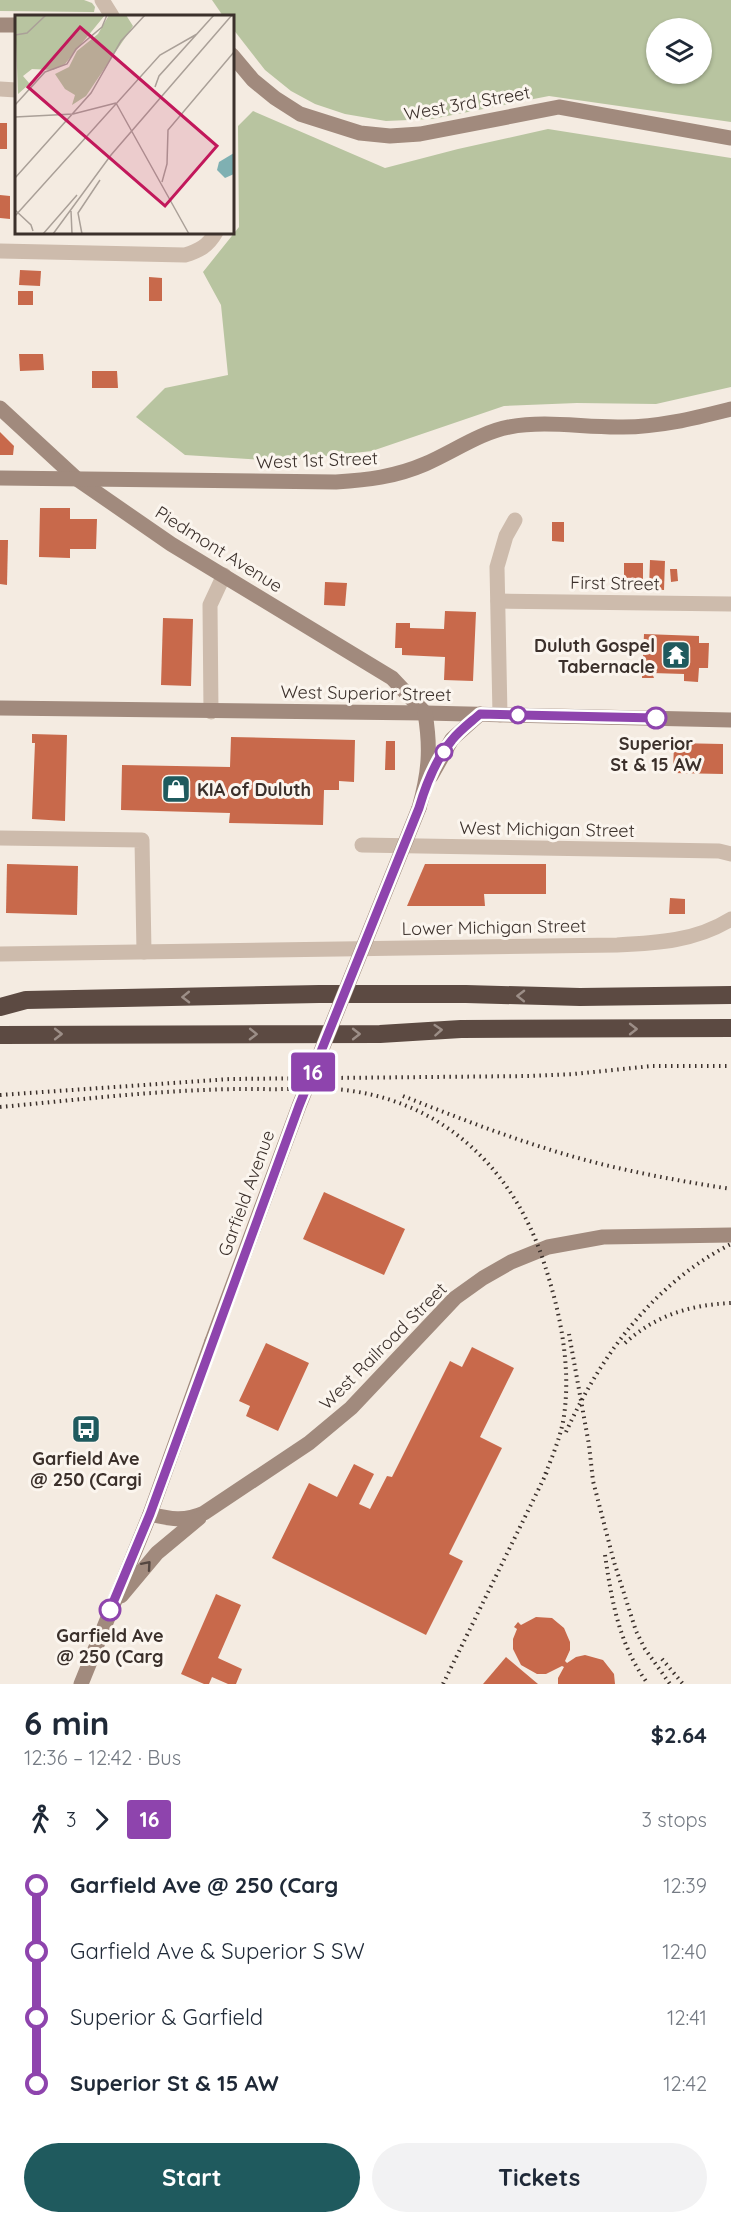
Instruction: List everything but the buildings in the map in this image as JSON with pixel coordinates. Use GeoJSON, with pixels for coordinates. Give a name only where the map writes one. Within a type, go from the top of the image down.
{"type":"FeatureCollection","features":[{"type":"Feature","properties":{"kind":"highway"},"geometry":{"type":"LineString","coordinates":[[0,1000],[339,994],[580,997],[731,995]]}},
{"type":"Feature","properties":{"kind":"highway"},"geometry":{"type":"LineString","coordinates":[[0,1007],[26,1000]]}},
{"type":"Feature","properties":{"kind":"highway"},"geometry":{"type":"LineString","coordinates":[[0,1035],[380,1034],[461,1029],[731,1028]]}},
{"type":"Feature","properties":{"kind":"street"},"geometry":{"type":"LineString","coordinates":[[102,0],[111,15]]}},
{"type":"Feature","properties":{"kind":"street","name":"West 3rd Street"},"geometry":{"type":"LineString","coordinates":[[234,57],[254,80],[275,98],[300,114],[360,133],[390,136],[420,134],[559,106],[731,138]]}},
{"type":"Feature","properties":{"kind":"street"},"geometry":{"type":"LineString","coordinates":[[0,89],[15,90]]}},
{"type":"Feature","properties":{"kind":"street"},"geometry":{"type":"LineString","coordinates":[[0,251],[185,255],[199,251],[212,238]]}},
{"type":"Feature","properties":{"kind":"street","name":"Piedmont Avenue"},"geometry":{"type":"LineString","coordinates":[[0,408],[77,479],[171,544],[392,678],[425,713]]}},
{"type":"Feature","properties":{"kind":"street","name":"West 1st Street"},"geometry":{"type":"LineString","coordinates":[[0,478],[336,482],[373,480],[399,474],[507,428],[563,424],[651,426],[731,409]]}},
{"type":"Feature","properties":{"kind":"street"},"geometry":{"type":"LineString","coordinates":[[500,715],[497,567],[501,549],[515,520]]}},
{"type":"Feature","properties":{"kind":"street"},"geometry":{"type":"LineString","coordinates":[[211,712],[210,604],[224,575]]}},
{"type":"Feature","properties":{"kind":"street","name":"First Street"},"geometry":{"type":"LineString","coordinates":[[498,601],[731,604]]}},
{"type":"Feature","properties":{"kind":"street","name":"West Superior Street"},"geometry":{"type":"LineString","coordinates":[[0,708],[425,713],[731,720]]}},
{"type":"Feature","properties":{"kind":"street","name":"Garfield Avenue"},"geometry":{"type":"LineString","coordinates":[[81,1684],[150,1514],[299,1106],[419,808],[430,762],[425,713]]}},
{"type":"Feature","properties":{"kind":"street"},"geometry":{"type":"LineString","coordinates":[[426,784],[452,739],[480,714]]}},
{"type":"Feature","properties":{"kind":"street"},"geometry":{"type":"LineString","coordinates":[[0,838],[142,840],[144,952]]}},
{"type":"Feature","properties":{"kind":"street","name":"West Michigan Street"},"geometry":{"type":"LineString","coordinates":[[362,845],[719,851],[731,854]]}},
{"type":"Feature","properties":{"kind":"street","name":"Lower Michigan Street"},"geometry":{"type":"LineString","coordinates":[[0,954],[645,944],[690,938],[731,919]]}},
{"type":"Feature","properties":{"kind":"street","name":"West Railroad Street"},"geometry":{"type":"LineString","coordinates":[[150,1514],[188,1520],[204,1513],[309,1443],[351,1408],[455,1298],[511,1262],[548,1247],[603,1238],[731,1235]]}},
{"type":"Feature","properties":{"kind":"street"},"geometry":{"type":"LineString","coordinates":[[110,1610],[157,1553],[204,1513]]}},
{"type":"Feature","properties":{"kind":"green space"},"geometry":{"type":"Polygon","coordinates":[[[0,0],[84,0],[95,7],[94,12],[0,11],[0,0]]]}},
{"type":"Feature","properties":{"kind":"green space"},"geometry":{"type":"Polygon","coordinates":[[[212,0],[731,0],[731,122],[549,96],[432,119],[386,121],[345,114],[315,104],[291,91],[265,70],[234,30],[234,15],[222,15],[212,0]]]}},
{"type":"Feature","properties":{"kind":"green space"},"geometry":{"type":"Polygon","coordinates":[[[253,111],[385,168],[548,129],[731,158],[731,387],[656,404],[577,403],[504,406],[372,451],[282,461],[185,455],[136,417],[165,388],[228,375],[221,305],[203,272],[239,227],[238,126],[253,111]]]}},
{"type":"Feature","properties":{"kind":"railway"},"geometry":{"type":"LineString","coordinates":[[0,1095],[230,1079],[530,1076],[652,1066],[731,1066]]}},
{"type":"Feature","properties":{"kind":"railway"},"geometry":{"type":"LineString","coordinates":[[0,1107],[196,1090],[330,1089],[352,1091],[387,1099],[419,1111],[448,1129],[474,1150],[497,1174],[517,1202],[533,1233],[551,1285],[560,1323],[566,1383],[563,1422],[544,1477]]}},
{"type":"Feature","properties":{"kind":"railway"},"geometry":{"type":"LineString","coordinates":[[403,1096],[547,1149],[614,1167],[731,1189]]}},
{"type":"Feature","properties":{"kind":"railway"},"geometry":{"type":"LineString","coordinates":[[566,1432],[580,1403],[613,1349],[654,1300],[703,1260],[731,1244]]}},
{"type":"Feature","properties":{"kind":"railway"},"geometry":{"type":"LineString","coordinates":[[625,1343],[649,1325],[674,1313],[702,1306],[731,1303]]}},
{"type":"Feature","properties":{"kind":"railway"},"geometry":{"type":"LineString","coordinates":[[569,1334],[589,1445],[593,1481],[614,1562],[636,1631],[645,1649],[670,1684]]}},
{"type":"Feature","properties":{"kind":"railway"},"geometry":{"type":"LineString","coordinates":[[443,1684],[548,1470]]}},
{"type":"Feature","properties":{"kind":"railway"},"geometry":{"type":"LineString","coordinates":[[605,1555],[614,1606],[623,1638],[648,1684]]}},
{"type":"Feature","properties":{"kind":"railway"},"geometry":{"type":"LineString","coordinates":[[662,1659],[683,1684]]}},
{"type":"Feature","properties":{"kind":"bus line","name":"16"},"geometry":{"type":"LineString","coordinates":[[110,1610],[150,1514],[299,1106],[419,808],[426,784],[452,739],[480,714],[656,718]]}},
{"type":"Feature","properties":{"kind":"place","name":"Duluth Gospel Tabernacle"},"geometry":{"type":"Point","coordinates":[676,655]}},
{"type":"Feature","properties":{"kind":"place","name":"Superior St & 15 AW"},"geometry":{"type":"Point","coordinates":[656,718]}},
{"type":"Feature","properties":{"kind":"place","name":"KIA of Duluth"},"geometry":{"type":"Point","coordinates":[176,789]}},
{"type":"Feature","properties":{"kind":"place","name":"Garfield Ave @ 250 (Cargi"},"geometry":{"type":"Point","coordinates":[86,1429]}},
{"type":"Feature","properties":{"kind":"place","name":"Garfield Ave @ 250 (Carg"},"geometry":{"type":"Point","coordinates":[110,1610]}}]}
